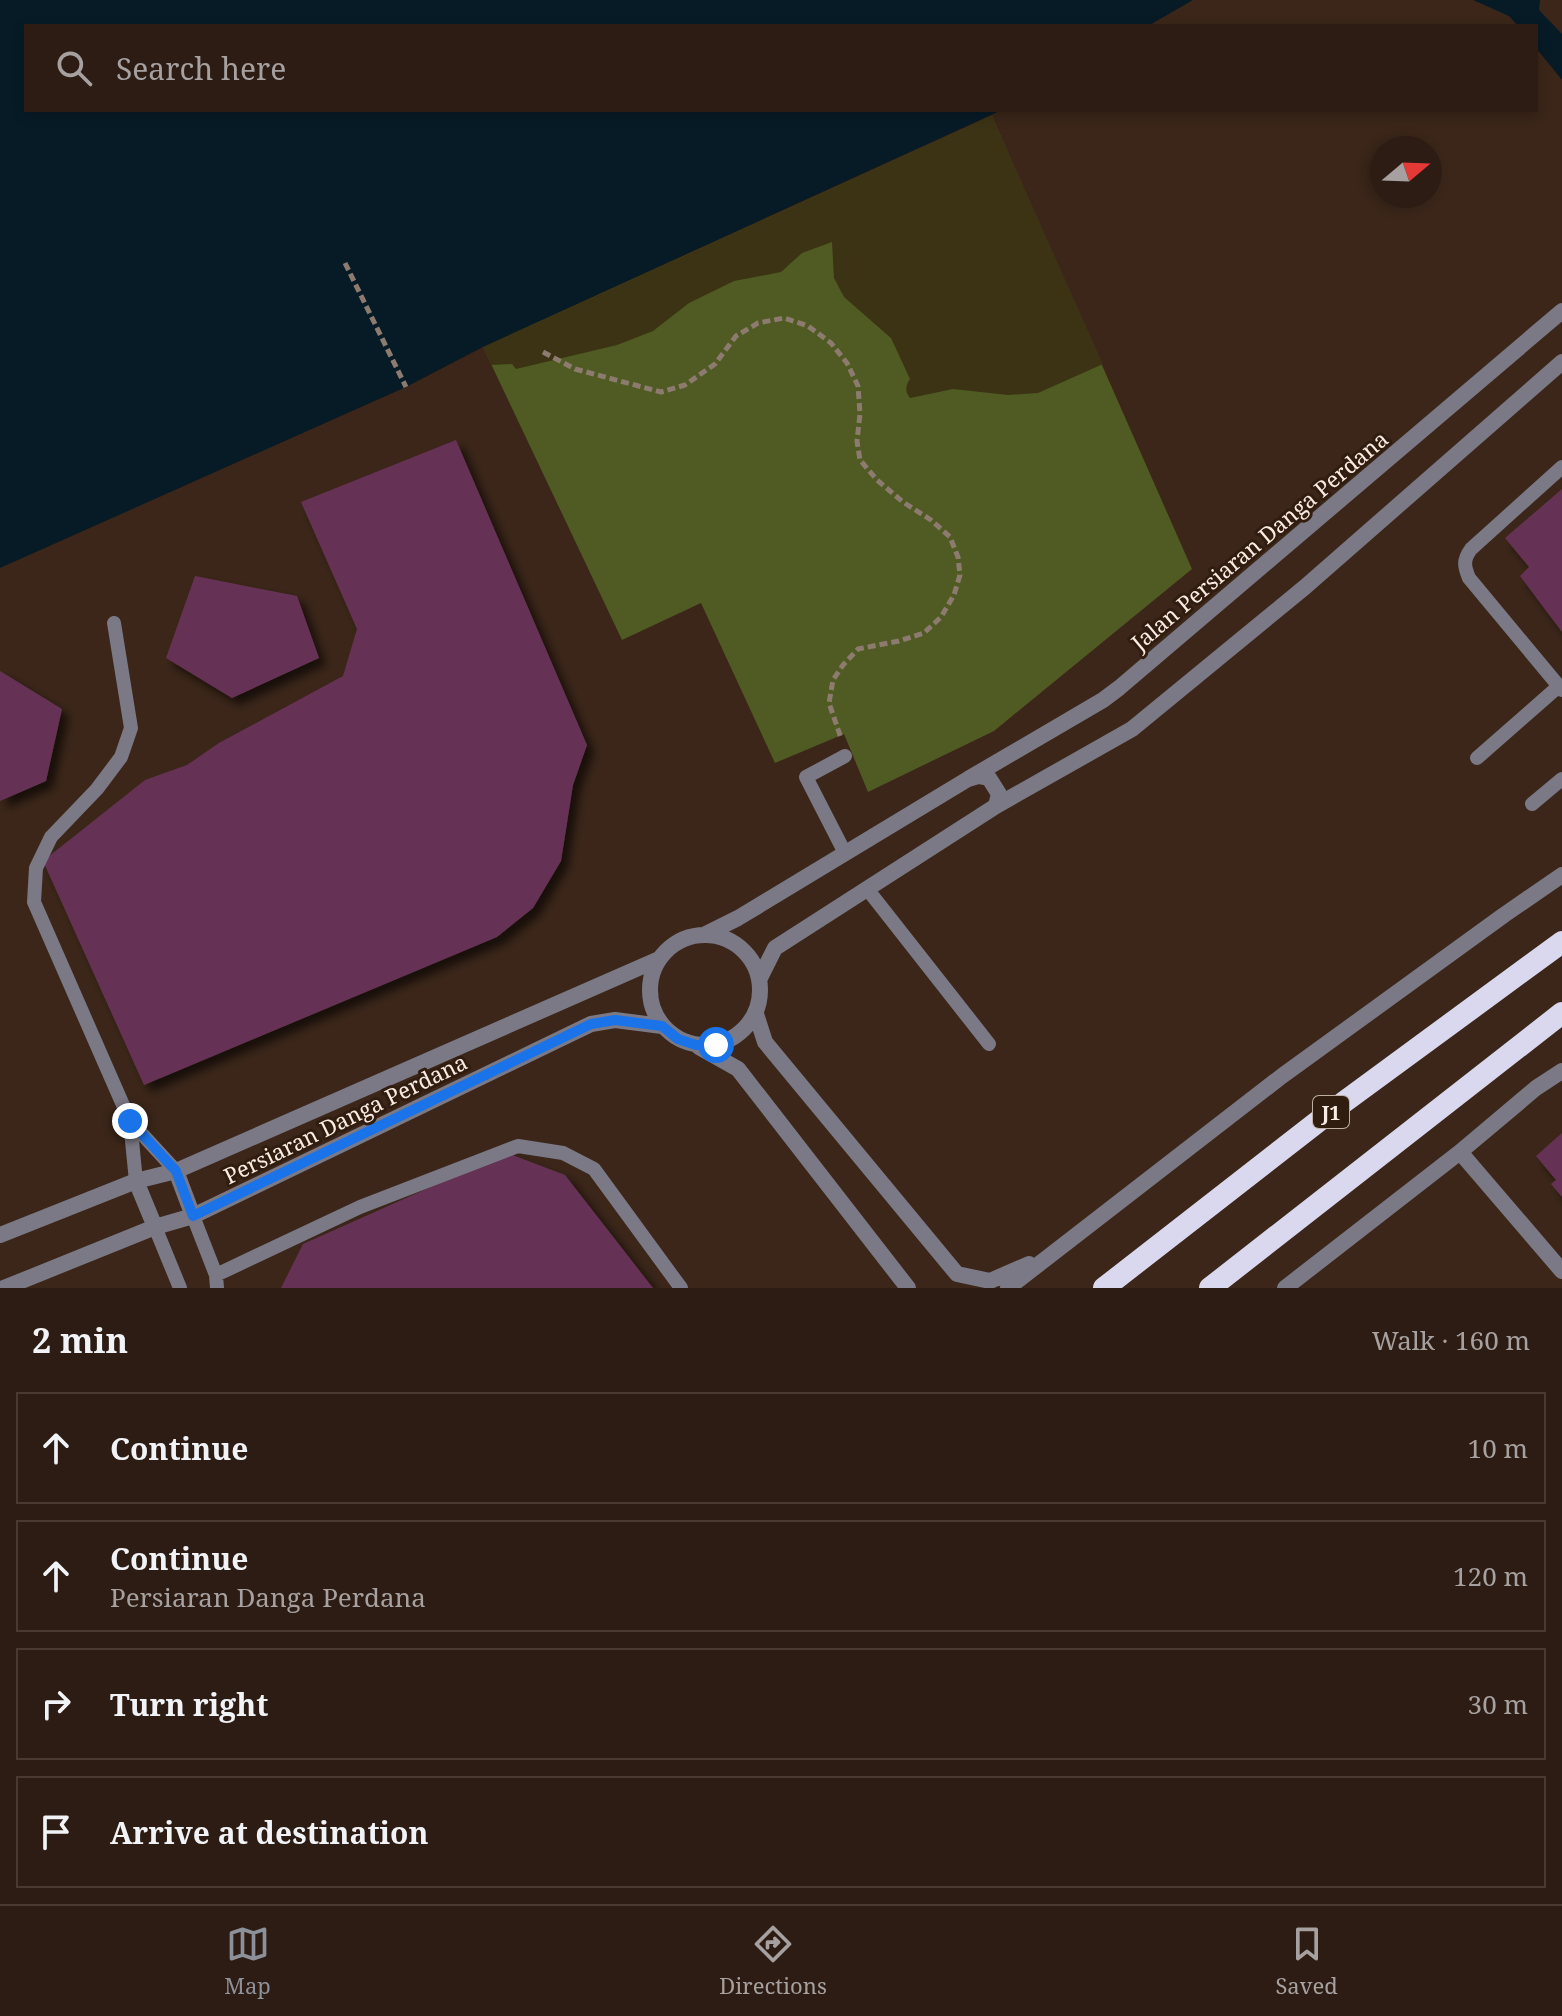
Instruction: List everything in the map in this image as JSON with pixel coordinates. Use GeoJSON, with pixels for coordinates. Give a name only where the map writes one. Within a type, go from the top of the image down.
{"type":"FeatureCollection","features":[{"type":"Feature","properties":{"kind":"highway","name":"J1"},"geometry":{"type":"LineString","coordinates":[[1104,1288],[1325,1116],[1562,942]]}},
{"type":"Feature","properties":{"kind":"highway"},"geometry":{"type":"LineString","coordinates":[[1210,1288],[1562,1013]]}},
{"type":"Feature","properties":{"kind":"street","name":"Jalan Persiaran Danga Perdana"},"geometry":{"type":"LineString","coordinates":[[706,934],[738,918],[1103,700],[1562,311]]}},
{"type":"Feature","properties":{"kind":"street"},"geometry":{"type":"LineString","coordinates":[[760,978],[775,948],[996,806],[1132,729],[1305,587],[1562,362]]}},
{"type":"Feature","properties":{"kind":"street"},"geometry":{"type":"LineString","coordinates":[[968,779],[978,776],[989,778],[999,794],[996,806]]}},
{"type":"Feature","properties":{"kind":"street"},"geometry":{"type":"LineString","coordinates":[[1008,1288],[1282,1076],[1562,875]]}},
{"type":"Feature","properties":{"kind":"street"},"geometry":{"type":"LineString","coordinates":[[696,1045],[716,1045],[746,1029],[756,1014],[761,996],[760,978],[753,961],[741,946],[724,937],[706,934],[688,937],[671,945],[651,975],[649,993],[653,1010],[662,1026],[678,1039],[696,1045],[738,1069],[908,1288]]}},
{"type":"Feature","properties":{"kind":"street","name":"Persiaran Danga Perdana"},"geometry":{"type":"LineString","coordinates":[[0,1235],[136,1181],[176,1171],[659,959]]}},
{"type":"Feature","properties":{"kind":"street"},"geometry":{"type":"LineString","coordinates":[[756,1014],[765,1042],[957,1274],[990,1281],[1056,1253]]}},
{"type":"Feature","properties":{"kind":"street","name":"Persiaran Danga Perdana"},"geometry":{"type":"LineString","coordinates":[[4,1288],[155,1227],[193,1216],[591,1024],[615,1020],[662,1026]]}},
{"type":"Feature","properties":{"kind":"street"},"geometry":{"type":"LineString","coordinates":[[1285,1288],[1460,1152],[1536,1088],[1562,1071]]}},
{"type":"Feature","properties":{"kind":"street"},"geometry":{"type":"LineString","coordinates":[[1460,1152],[1562,1271]]}},
{"type":"Feature","properties":{"kind":"street"},"geometry":{"type":"LineString","coordinates":[[176,1171],[193,1216]]}},
{"type":"Feature","properties":{"kind":"street"},"geometry":{"type":"LineString","coordinates":[[136,1181],[155,1227]]}},
{"type":"Feature","properties":{"kind":"lane"},"geometry":{"type":"LineString","coordinates":[[1477,758],[1560,688],[1469,578],[1464,565],[1466,556],[1562,467]]}},
{"type":"Feature","properties":{"kind":"lane"},"geometry":{"type":"LineString","coordinates":[[114,623],[131,728],[121,757],[97,789],[51,837],[36,868],[34,902],[130,1121],[136,1181]]}},
{"type":"Feature","properties":{"kind":"lane"},"geometry":{"type":"LineString","coordinates":[[845,756],[806,777],[845,853]]}},
{"type":"Feature","properties":{"kind":"lane"},"geometry":{"type":"LineString","coordinates":[[1532,804],[1562,779]]}},
{"type":"Feature","properties":{"kind":"lane"},"geometry":{"type":"LineString","coordinates":[[868,890],[989,1044]]}},
{"type":"Feature","properties":{"kind":"lane"},"geometry":{"type":"LineString","coordinates":[[130,1121],[176,1171]]}},
{"type":"Feature","properties":{"kind":"lane"},"geometry":{"type":"LineString","coordinates":[[193,1216],[216,1281],[360,1207],[518,1146],[563,1153],[594,1169],[681,1288]]}},
{"type":"Feature","properties":{"kind":"lane"},"geometry":{"type":"LineString","coordinates":[[155,1227],[180,1288]]}},
{"type":"Feature","properties":{"kind":"path"},"geometry":{"type":"LineString","coordinates":[[345,263],[406,387]]}},
{"type":"Feature","properties":{"kind":"path"},"geometry":{"type":"LineString","coordinates":[[543,352],[575,369],[661,392],[685,385],[715,364],[736,336],[758,323],[784,318],[808,326],[831,343],[847,363],[858,386],[860,414],[857,441],[860,460],[877,480],[950,537],[958,557],[960,575],[954,595],[941,617],[924,633],[858,649],[838,672],[833,680],[829,703],[837,720],[845,756]]}},
{"type":"Feature","properties":{"kind":"green space"},"geometry":{"type":"Polygon","coordinates":[[[992,116],[1192,569],[994,731],[868,792],[844,734],[775,763],[701,603],[622,640],[483,347],[992,116]]]}},
{"type":"Feature","properties":{"kind":"sand"},"geometry":{"type":"Polygon","coordinates":[[[992,116],[1103,364],[1038,393],[1008,395],[953,389],[910,398],[906,389],[910,379],[891,338],[844,297],[834,278],[832,242],[802,253],[781,272],[734,281],[689,303],[653,331],[617,345],[516,369],[512,364],[491,365],[483,347],[992,116]]]}},
{"type":"Feature","properties":{"kind":"water"},"geometry":{"type":"Polygon","coordinates":[[[0,0],[1193,0],[1151,24],[24,24],[24,112],[998,112],[483,347],[406,387],[0,568],[0,0]]]}},
{"type":"Feature","properties":{"kind":"water"},"geometry":{"type":"Polygon","coordinates":[[[1473,0],[1540,0],[1539,10],[1562,34],[1562,80],[1538,50],[1538,24],[1516,24],[1509,16],[1473,0]]]}},
{"type":"Feature","properties":{"kind":"building"},"geometry":{"type":"Polygon","coordinates":[[[456,440],[587,745],[573,785],[561,861],[533,908],[497,937],[144,1085],[43,861],[145,780],[187,765],[219,743],[343,676],[357,629],[301,502],[456,440]]]}},
{"type":"Feature","properties":{"kind":"building"},"geometry":{"type":"Polygon","coordinates":[[[1562,489],[1562,632],[1520,576],[1529,567],[1505,538],[1562,489]]]}},
{"type":"Feature","properties":{"kind":"building"},"geometry":{"type":"Polygon","coordinates":[[[195,576],[297,596],[319,658],[232,698],[166,658],[195,576]]]}},
{"type":"Feature","properties":{"kind":"building"},"geometry":{"type":"Polygon","coordinates":[[[0,671],[62,709],[46,781],[0,801],[0,671]]]}},
{"type":"Feature","properties":{"kind":"building"},"geometry":{"type":"Polygon","coordinates":[[[1562,1133],[1562,1197],[1551,1184],[1556,1180],[1536,1156],[1562,1133]]]}},
{"type":"Feature","properties":{"kind":"building"},"geometry":{"type":"Polygon","coordinates":[[[507,1153],[565,1175],[653,1288],[281,1288],[303,1244],[507,1153]]]}},
{"type":"Feature","properties":{"kind":"route"},"geometry":{"type":"LineString","coordinates":[[130,1121],[176,1171],[193,1216],[591,1024],[615,1020],[662,1026],[678,1039],[696,1045],[716,1045]]}}]}
